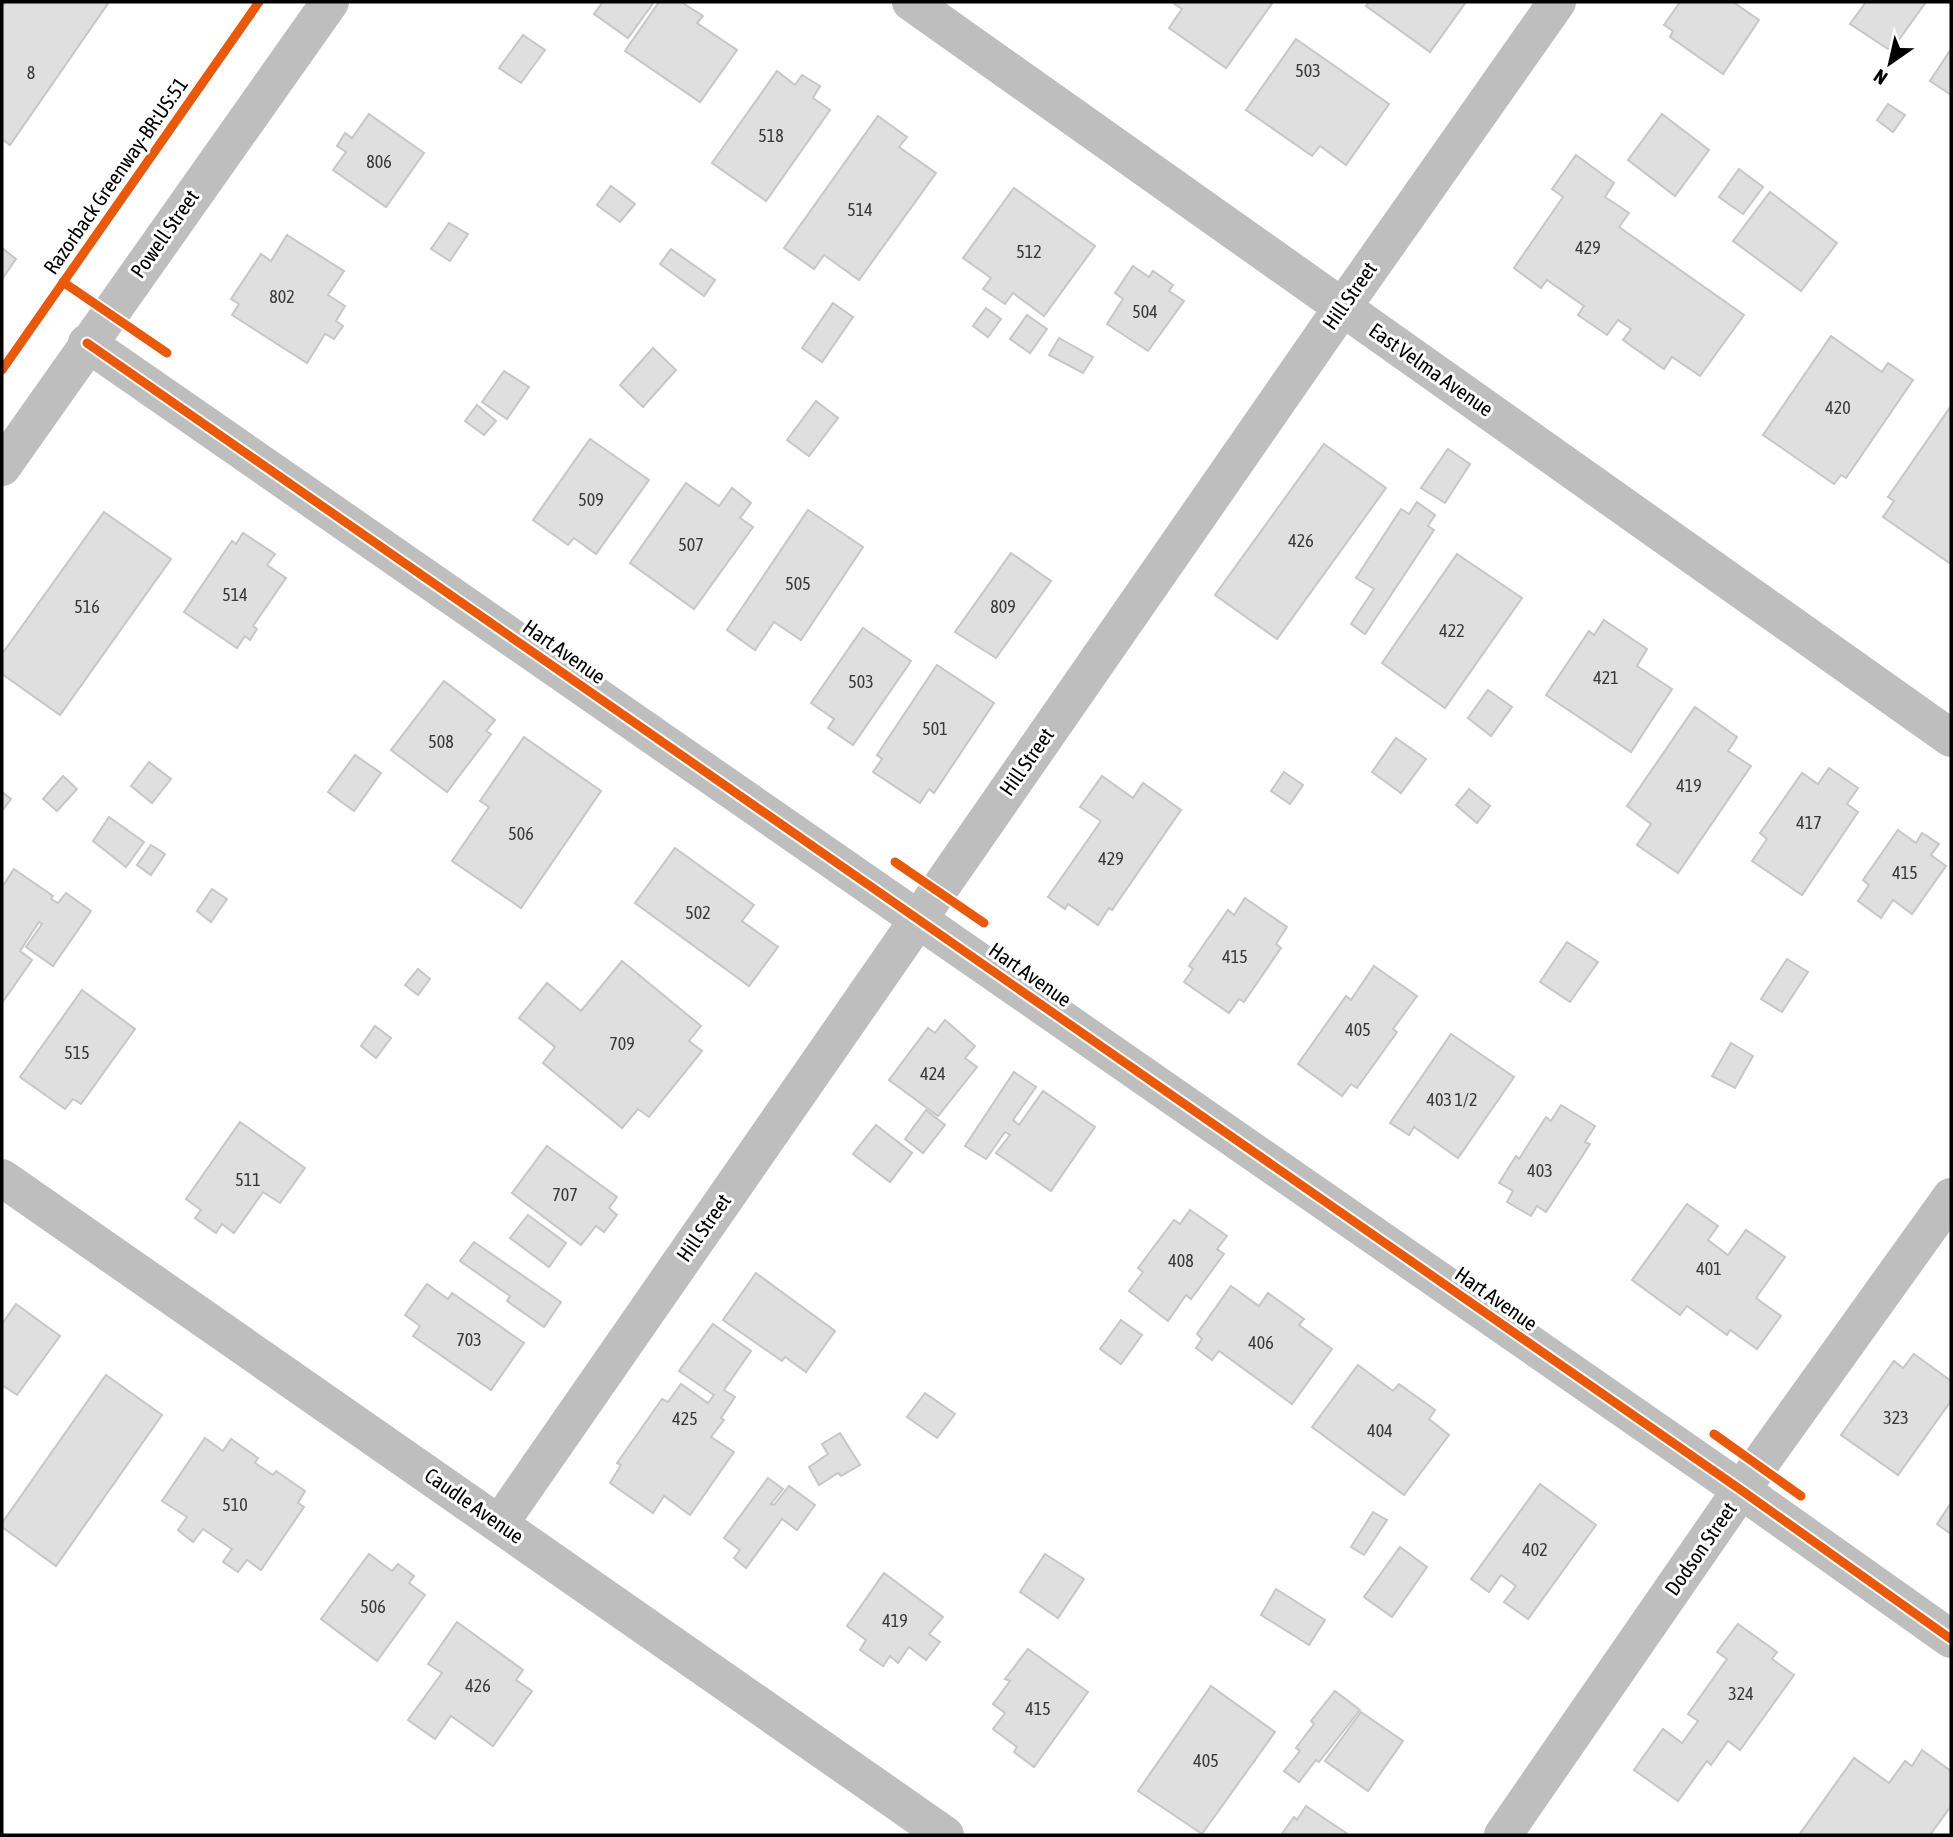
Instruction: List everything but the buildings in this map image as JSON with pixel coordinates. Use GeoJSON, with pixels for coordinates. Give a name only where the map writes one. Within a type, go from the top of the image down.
{"type":"FeatureCollection","features":[{"type":"Feature","properties":{"kind":"street","name":"Powell Street"},"geometry":{"type":"LineString","coordinates":[[2,467],[330,2]]}},
{"type":"Feature","properties":{"kind":"street","name":"East Velma Avenue"},"geometry":{"type":"LineString","coordinates":[[911,2],[1951,738]]}},
{"type":"Feature","properties":{"kind":"street","name":"Hill Street"},"geometry":{"type":"LineString","coordinates":[[500,1523],[1557,2]]}},
{"type":"Feature","properties":{"kind":"street","name":"Hart Avenue"},"geometry":{"type":"LineString","coordinates":[[88,343],[1741,1490],[1951,1639]]}},
{"type":"Feature","properties":{"kind":"street","name":"Caudle Avenue"},"geometry":{"type":"LineString","coordinates":[[2,1178],[945,1835]]}},
{"type":"Feature","properties":{"kind":"street","name":"Dodson Street"},"geometry":{"type":"LineString","coordinates":[[1503,1835],[1741,1490],[1951,1198]]}},
{"type":"Feature","properties":{"kind":"cycle path","name":"Razorback Greenway-BR:US:51"},"geometry":{"type":"LineString","coordinates":[[2,370],[259,2]]}},
{"type":"Feature","properties":{"kind":"cycle path","name":"Razorback Greenway-BR:US:51"},"geometry":{"type":"LineString","coordinates":[[63,282],[167,353]]}},
{"type":"Feature","properties":{"kind":"cycle path"},"geometry":{"type":"LineString","coordinates":[[87,343],[1741,1490],[1951,1639]]}},
{"type":"Feature","properties":{"kind":"cycle path"},"geometry":{"type":"LineString","coordinates":[[895,862],[984,923]]}},
{"type":"Feature","properties":{"kind":"cycle path"},"geometry":{"type":"LineString","coordinates":[[1714,1434],[1801,1496]]}}]}
